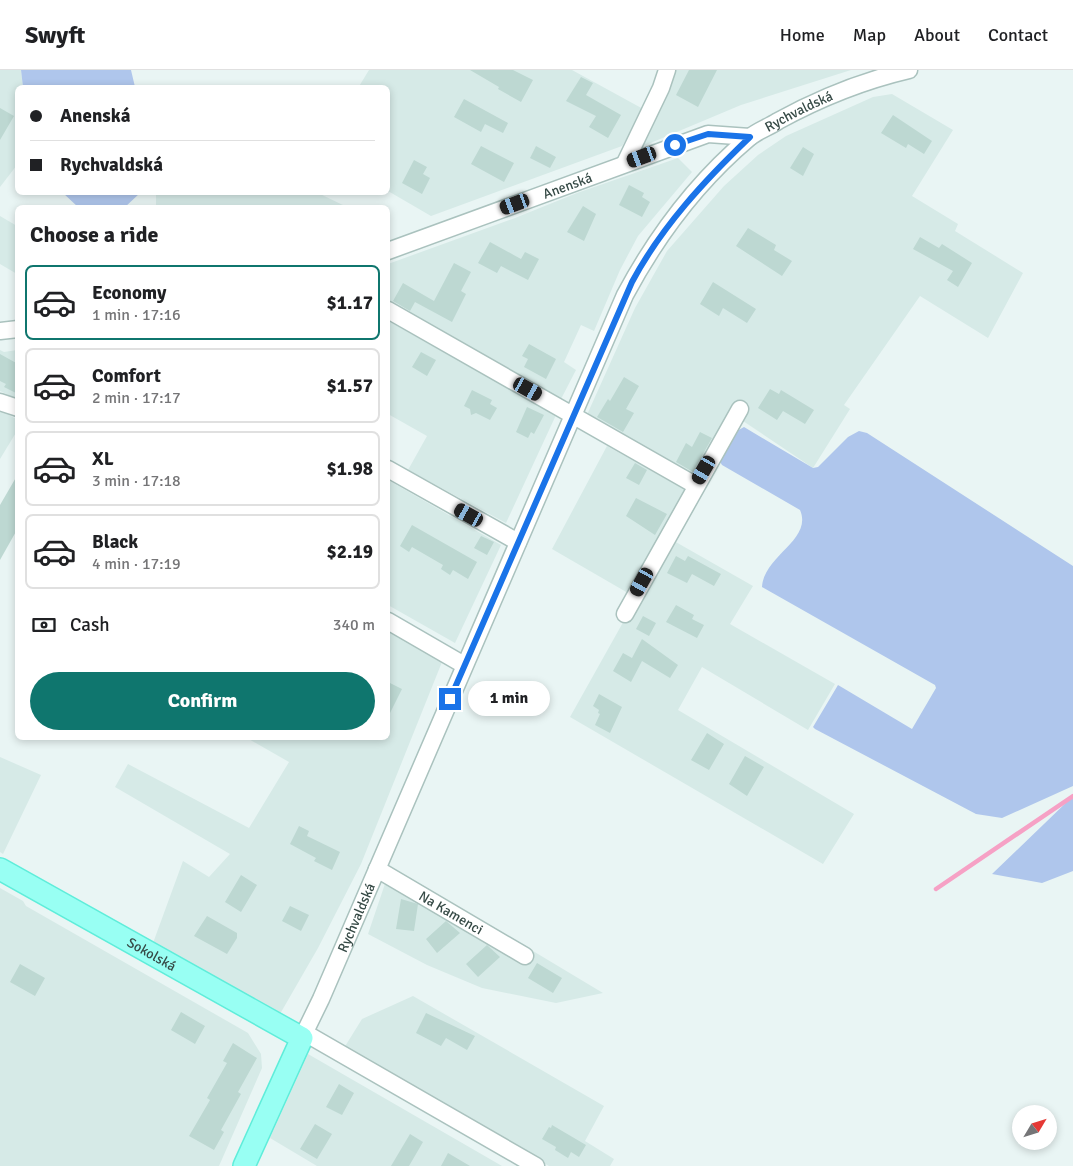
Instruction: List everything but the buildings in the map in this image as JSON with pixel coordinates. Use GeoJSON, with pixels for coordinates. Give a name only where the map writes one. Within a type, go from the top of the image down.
{"type":"FeatureCollection","features":[{"type":"Feature","properties":{"kind":"main road","name":"Sokolská"},"geometry":{"type":"LineString","coordinates":[[0,869],[304,1036]]}},
{"type":"Feature","properties":{"kind":"main road","name":"Rychvaldská"},"geometry":{"type":"LineString","coordinates":[[244,1166],[304,1036]]}},
{"type":"Feature","properties":{"kind":"street"},"geometry":{"type":"LineString","coordinates":[[625,163],[661,88],[667,70]]}},
{"type":"Feature","properties":{"kind":"street","name":"Rychvaldská"},"geometry":{"type":"LineString","coordinates":[[304,1036],[625,295],[654,245],[717,168],[750,137],[831,94],[909,70]]}},
{"type":"Feature","properties":{"kind":"street","name":"Anenská"},"geometry":{"type":"LineString","coordinates":[[390,250],[708,134],[750,137]]}},
{"type":"Feature","properties":{"kind":"street"},"geometry":{"type":"LineString","coordinates":[[390,311],[696,485]]}},
{"type":"Feature","properties":{"kind":"street"},"geometry":{"type":"LineString","coordinates":[[0,331],[15,328]]}},
{"type":"Feature","properties":{"kind":"street"},"geometry":{"type":"LineString","coordinates":[[0,402],[15,407]]}},
{"type":"Feature","properties":{"kind":"street"},"geometry":{"type":"LineString","coordinates":[[625,614],[740,410]]}},
{"type":"Feature","properties":{"kind":"street"},"geometry":{"type":"LineString","coordinates":[[390,470],[518,542]]}},
{"type":"Feature","properties":{"kind":"street"},"geometry":{"type":"LineString","coordinates":[[390,622],[464,666]]}},
{"type":"Feature","properties":{"kind":"street","name":"Na Kamenci"},"geometry":{"type":"LineString","coordinates":[[377,869],[525,956]]}},
{"type":"Feature","properties":{"kind":"street","name":"Sokolská"},"geometry":{"type":"LineString","coordinates":[[304,1036],[536,1166]]}},
{"type":"Feature","properties":{"kind":"shaded area"},"geometry":{"type":"Polygon","coordinates":[[[0,70],[21,70],[23,85],[15,85],[15,168],[0,187],[0,70]]]}},
{"type":"Feature","properties":{"kind":"shaded area"},"geometry":{"type":"Polygon","coordinates":[[[21,70],[131,70],[135,85],[23,85],[21,70]]]}},
{"type":"Feature","properties":{"kind":"shaded area"},"geometry":{"type":"Polygon","coordinates":[[[369,70],[572,70],[645,110],[622,146],[431,216],[390,192],[390,85],[360,85],[369,70]]]}},
{"type":"Feature","properties":{"kind":"shaded area"},"geometry":{"type":"Polygon","coordinates":[[[676,70],[851,70],[741,105],[641,147],[640,144],[662,106],[676,70]]]}},
{"type":"Feature","properties":{"kind":"shaded area"},"geometry":{"type":"Polygon","coordinates":[[[892,94],[953,130],[912,196],[958,224],[955,231],[1023,273],[988,338],[920,296],[844,405],[850,409],[813,468],[740,419],[747,407],[738,401],[694,477],[586,417],[635,308],[667,251],[724,186],[758,155],[786,136],[873,97],[892,94]]]}},
{"type":"Feature","properties":{"kind":"shaded area"},"geometry":{"type":"Polygon","coordinates":[[[678,158],[692,172],[638,236],[620,270],[594,331],[581,325],[564,362],[576,370],[560,401],[390,308],[390,263],[515,218],[577,193],[678,158]]]}},
{"type":"Feature","properties":{"kind":"shaded area"},"geometry":{"type":"Polygon","coordinates":[[[65,195],[138,195],[127,205],[76,205],[65,195]]]}},
{"type":"Feature","properties":{"kind":"shaded area"},"geometry":{"type":"Polygon","coordinates":[[[156,195],[322,195],[343,205],[156,205],[156,195]]]}},
{"type":"Feature","properties":{"kind":"shaded area"},"geometry":{"type":"Polygon","coordinates":[[[0,216],[15,225],[15,273],[0,264],[0,216]]]}},
{"type":"Feature","properties":{"kind":"shaded area"},"geometry":{"type":"Polygon","coordinates":[[[390,322],[556,415],[506,523],[408,470],[427,436],[390,415],[390,322]]]}},
{"type":"Feature","properties":{"kind":"shaded area"},"geometry":{"type":"Polygon","coordinates":[[[0,350],[4,352],[15,350],[15,398],[0,391],[0,350]]]}},
{"type":"Feature","properties":{"kind":"shaded area"},"geometry":{"type":"Polygon","coordinates":[[[0,410],[15,418],[15,434],[0,459],[0,410]]]}},
{"type":"Feature","properties":{"kind":"shaded area"},"geometry":{"type":"Polygon","coordinates":[[[744,427],[813,468],[818,467],[848,437],[859,431],[867,433],[1073,566],[1073,786],[1002,818],[976,814],[813,727],[838,685],[912,729],[936,688],[935,685],[762,587],[765,576],[771,566],[794,539],[800,530],[802,521],[800,510],[722,465],[719,460],[735,432],[744,427]]]}},
{"type":"Feature","properties":{"kind":"shaded area"},"geometry":{"type":"Polygon","coordinates":[[[607,446],[686,490],[628,593],[552,549],[607,446]]]}},
{"type":"Feature","properties":{"kind":"shaded area"},"geometry":{"type":"Polygon","coordinates":[[[390,481],[501,545],[455,643],[390,606],[390,481]]]}},
{"type":"Feature","properties":{"kind":"shaded area"},"geometry":{"type":"Polygon","coordinates":[[[674,541],[753,586],[730,624],[835,684],[808,730],[702,667],[678,710],[854,814],[823,864],[570,717],[663,551],[674,541]]]}},
{"type":"Feature","properties":{"kind":"shaded area"},"geometry":{"type":"Polygon","coordinates":[[[390,631],[442,662],[361,864],[318,948],[280,1014],[153,943],[183,861],[209,877],[230,854],[115,787],[128,764],[249,828],[289,762],[250,740],[390,740],[390,631]]]}},
{"type":"Feature","properties":{"kind":"shaded area"},"geometry":{"type":"Polygon","coordinates":[[[0,757],[41,775],[3,854],[0,852],[0,757]]]}},
{"type":"Feature","properties":{"kind":"shaded area"},"geometry":{"type":"Polygon","coordinates":[[[1073,796],[1073,871],[1042,883],[992,874],[1073,796]]]}},
{"type":"Feature","properties":{"kind":"shaded area"},"geometry":{"type":"Polygon","coordinates":[[[390,869],[603,993],[556,1003],[482,988],[427,965],[368,934],[390,869]]]}},
{"type":"Feature","properties":{"kind":"shaded area"},"geometry":{"type":"Polygon","coordinates":[[[0,888],[23,901],[26,906],[248,1033],[261,1054],[262,1068],[219,1166],[0,1166],[0,888]]]}},
{"type":"Feature","properties":{"kind":"shaded area"},"geometry":{"type":"Polygon","coordinates":[[[413,996],[604,1106],[585,1141],[614,1159],[610,1166],[549,1166],[344,1048],[362,1019],[413,996]]]}},
{"type":"Feature","properties":{"kind":"shaded area"},"geometry":{"type":"Polygon","coordinates":[[[308,1054],[502,1166],[317,1166],[270,1138],[308,1054]]]}},
{"type":"Feature","properties":{"kind":"waterway"},"geometry":{"type":"LineString","coordinates":[[936,889],[1073,796]]}},
{"type":"Feature","properties":{"kind":"route"},"geometry":{"type":"LineString","coordinates":[[450,699],[625,295],[639,268],[674,218],[717,168],[750,137],[708,134],[675,145]]}}]}
